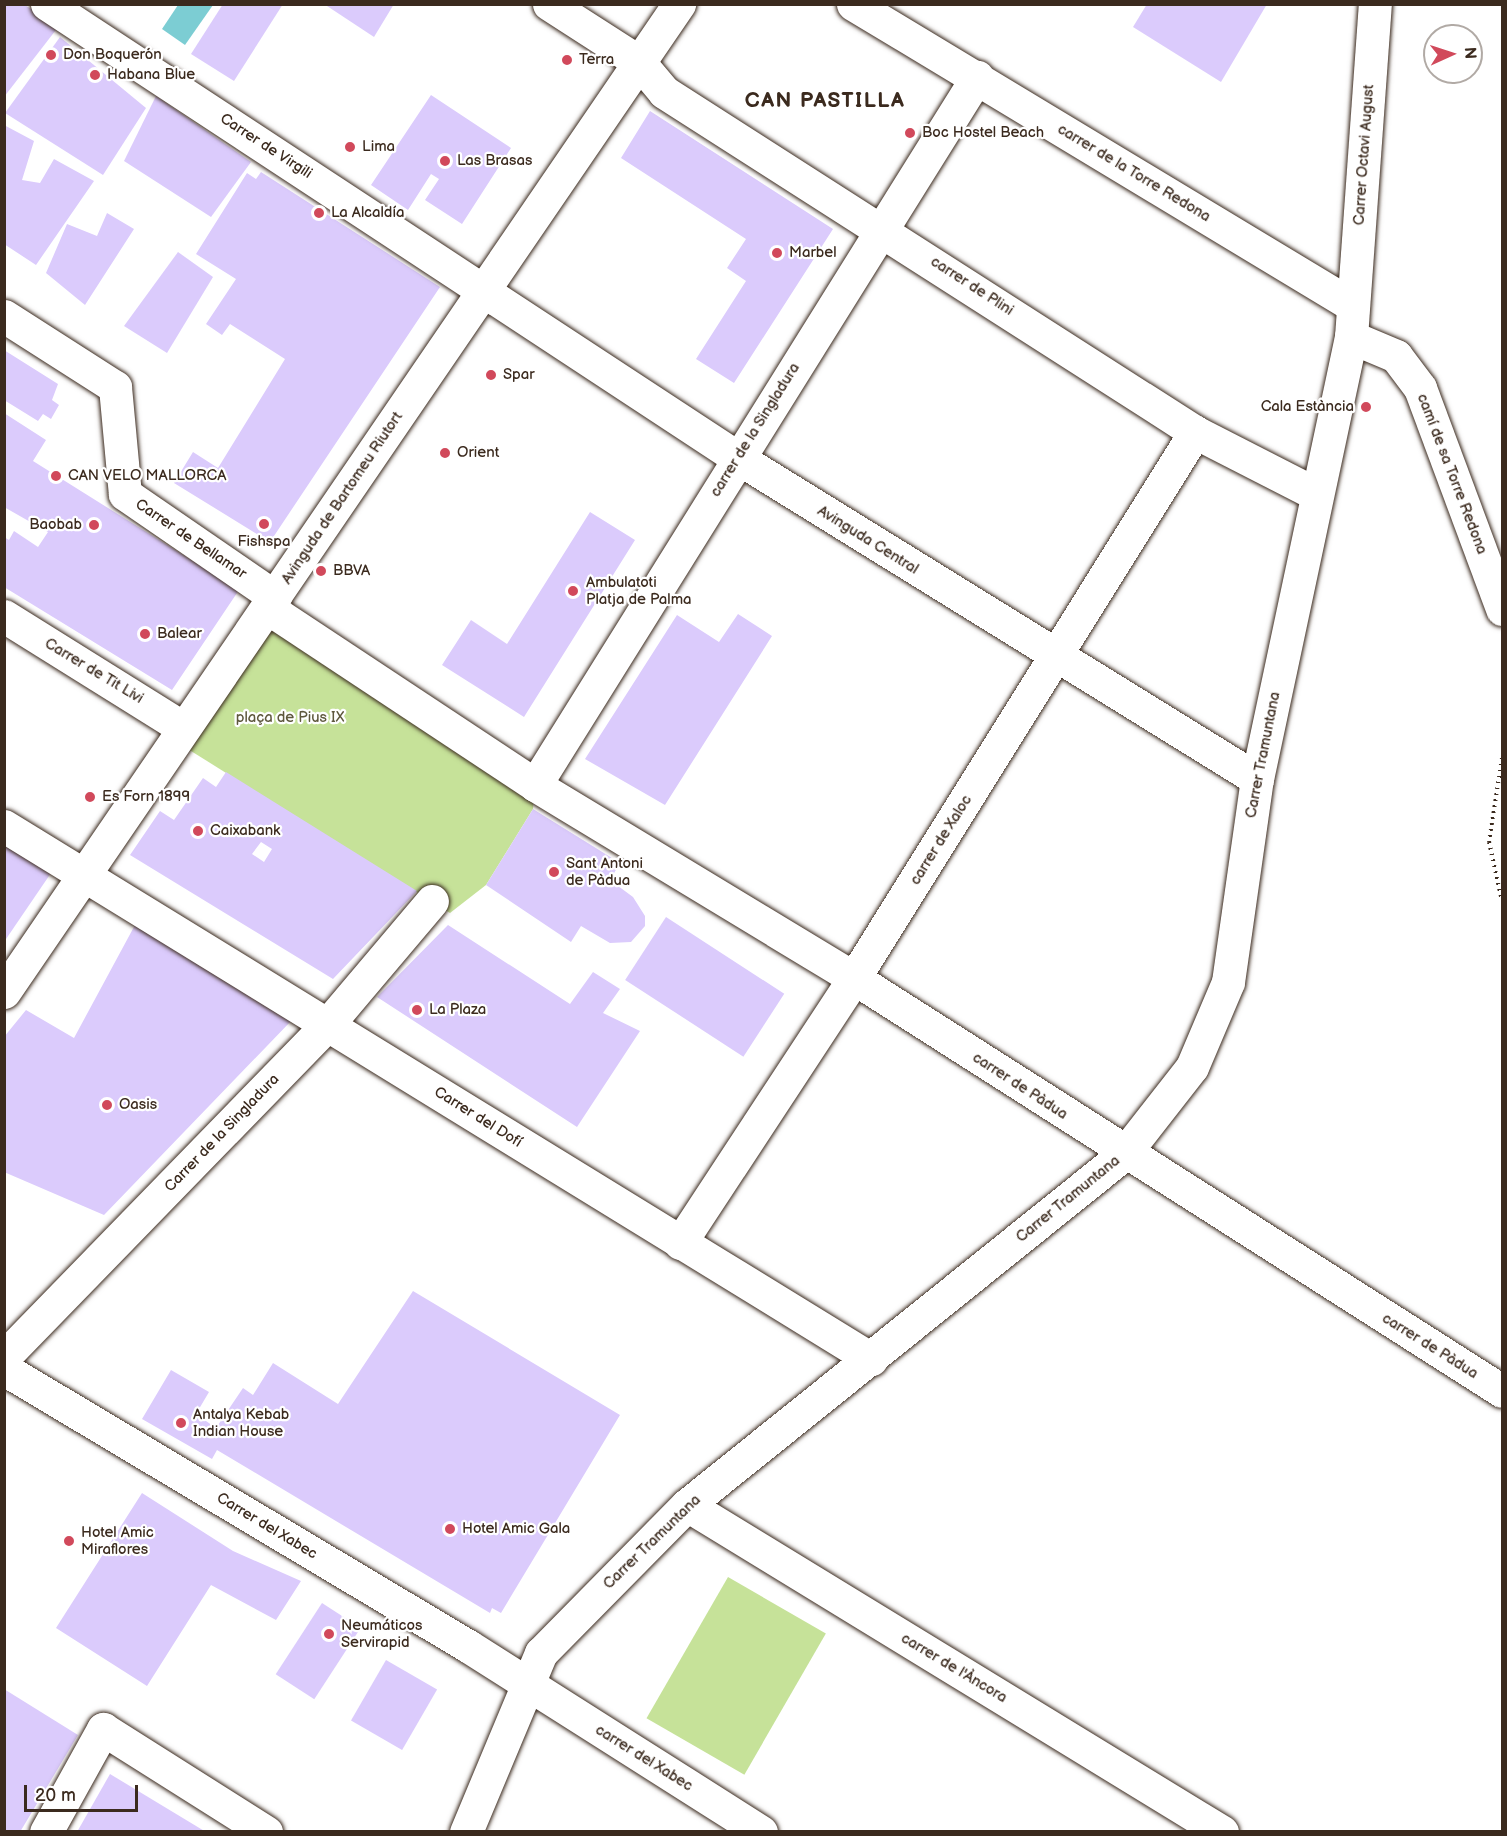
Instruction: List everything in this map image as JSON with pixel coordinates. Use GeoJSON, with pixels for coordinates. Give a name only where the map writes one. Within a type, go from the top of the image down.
{"type":"FeatureCollection","features":[{"type":"Feature","properties":{"kind":"street","name":"Carrer de Virgili"},"geometry":{"type":"LineString","coordinates":[[46,4],[486,288]]}},
{"type":"Feature","properties":{"kind":"street","name":"carrer de Plini"},"geometry":{"type":"LineString","coordinates":[[549,4],[639,62],[664,92],[881,227],[1195,432],[1316,494]]}},
{"type":"Feature","properties":{"kind":"street","name":"Avinguda de Bartomeu Riutort"},"geometry":{"type":"LineString","coordinates":[[4,992],[679,4]]}},
{"type":"Feature","properties":{"kind":"street","name":"carrer de la Torre Redona"},"geometry":{"type":"LineString","coordinates":[[853,4],[977,77],[1352,321]]}},
{"type":"Feature","properties":{"kind":"street","name":"Carrer Octavi August"},"geometry":{"type":"LineString","coordinates":[[1352,321],[1375,4]]}},
{"type":"Feature","properties":{"kind":"street","name":"carrer de la Singladura"},"geometry":{"type":"LineString","coordinates":[[535,784],[881,227],[977,77]]}},
{"type":"Feature","properties":{"kind":"street","name":"Avinguda Central"},"geometry":{"type":"LineString","coordinates":[[486,288],[738,458],[1056,657],[1257,779]]}},
{"type":"Feature","properties":{"kind":"street","name":"Carrer de Bellamar"},"geometry":{"type":"LineString","coordinates":[[4,316],[115,387],[125,494],[271,602]]}},
{"type":"Feature","properties":{"kind":"street","name":"Carrer Tramuntana"},"geometry":{"type":"LineString","coordinates":[[466,1832],[541,1653],[687,1504],[871,1359],[1124,1154],[1192,1067],[1228,982],[1257,779],[1352,321]]}},
{"type":"Feature","properties":{"kind":"street","name":"camí de sa Torre Redona"},"geometry":{"type":"LineString","coordinates":[[1352,321],[1396,356],[1420,388],[1503,609]]}},
{"type":"Feature","properties":{"kind":"street","name":"carrer de Xaloc"},"geometry":{"type":"LineString","coordinates":[[680,1243],[854,978],[1195,432]]}},
{"type":"Feature","properties":{"kind":"street"},"geometry":{"type":"LineString","coordinates":[[271,602],[535,784]]}},
{"type":"Feature","properties":{"kind":"street","name":"Carrer de Tit Livi"},"geometry":{"type":"LineString","coordinates":[[4,616],[183,728]]}},
{"type":"Feature","properties":{"kind":"street","name":"carrer de Pàdua"},"geometry":{"type":"LineString","coordinates":[[535,784],[854,978],[1124,1154],[1503,1391]]}},
{"type":"Feature","properties":{"kind":"street","name":"Carrer del Dofí"},"geometry":{"type":"LineString","coordinates":[[4,825],[871,1359]]}},
{"type":"Feature","properties":{"kind":"street","name":"Carrer de la Singladura"},"geometry":{"type":"LineString","coordinates":[[4,1357],[328,1024],[432,901]]}},
{"type":"Feature","properties":{"kind":"street","name":"Carrer del Xabec"},"geometry":{"type":"LineString","coordinates":[[4,1369],[528,1684]]}},
{"type":"Feature","properties":{"kind":"street","name":"carrer de l'Àncora"},"geometry":{"type":"LineString","coordinates":[[687,1504],[1222,1832]]}},
{"type":"Feature","properties":{"kind":"street","name":"carrer del Xabec"},"geometry":{"type":"LineString","coordinates":[[528,1684],[761,1832]]}},
{"type":"Feature","properties":{"kind":"street"},"geometry":{"type":"LineString","coordinates":[[46,1832],[104,1729],[266,1832]]}},
{"type":"Feature","properties":{"kind":"path"},"geometry":{"type":"LineString","coordinates":[[1503,758],[1489,843],[1503,901]]}},
{"type":"Feature","properties":{"kind":"green space","name":"plaça de Pius IX"},"geometry":{"type":"Polygon","coordinates":[[[268,608],[535,785],[533,809],[486,885],[450,913],[175,741],[268,608]]]}},
{"type":"Feature","properties":{"kind":"green space"},"geometry":{"type":"Polygon","coordinates":[[[728,1577],[826,1634],[744,1775],[646,1718],[728,1577]]]}},
{"type":"Feature","properties":{"kind":"water"},"geometry":{"type":"Polygon","coordinates":[[[178,5],[213,5],[185,45],[162,29],[178,5]]]}},
{"type":"Feature","properties":{"kind":"building"},"geometry":{"type":"Polygon","coordinates":[[[4,4],[23,4],[59,26],[4,97],[4,4]]]}},
{"type":"Feature","properties":{"kind":"building"},"geometry":{"type":"Polygon","coordinates":[[[223,4],[283,4],[234,81],[191,54],[223,4]]]}},
{"type":"Feature","properties":{"kind":"building"},"geometry":{"type":"Polygon","coordinates":[[[324,4],[394,4],[374,37],[324,4]]]}},
{"type":"Feature","properties":{"kind":"building"},"geometry":{"type":"Polygon","coordinates":[[[1147,4],[1267,4],[1221,82],[1133,27],[1147,4]]]}},
{"type":"Feature","properties":{"kind":"building"},"geometry":{"type":"Polygon","coordinates":[[[60,37],[146,108],[103,175],[5,113],[60,37]]]}},
{"type":"Feature","properties":{"kind":"building","name":"Las Brasas"},"geometry":{"type":"Polygon","coordinates":[[[431,95],[511,148],[462,224],[425,200],[439,179],[431,174],[408,210],[371,185],[431,95]]]}},
{"type":"Feature","properties":{"kind":"building"},"geometry":{"type":"Polygon","coordinates":[[[156,96],[251,162],[211,217],[124,161],[156,96]]]}},
{"type":"Feature","properties":{"kind":"building","name":"Marbel"},"geometry":{"type":"Polygon","coordinates":[[[650,111],[833,229],[734,383],[696,359],[746,281],[727,268],[746,239],[621,158],[650,111]]]}},
{"type":"Feature","properties":{"kind":"building"},"geometry":{"type":"Polygon","coordinates":[[[4,125],[34,141],[22,180],[40,183],[54,159],[94,181],[36,265],[4,244],[4,125]]]}},
{"type":"Feature","properties":{"kind":"building"},"geometry":{"type":"Polygon","coordinates":[[[261,172],[440,287],[270,542],[174,483],[193,452],[218,468],[285,359],[230,324],[222,335],[206,324],[236,279],[196,254],[247,173],[256,179],[261,172]]]}},
{"type":"Feature","properties":{"kind":"building"},"geometry":{"type":"Polygon","coordinates":[[[107,213],[134,229],[85,305],[46,273],[67,224],[97,236],[107,213]]]}},
{"type":"Feature","properties":{"kind":"building"},"geometry":{"type":"Polygon","coordinates":[[[178,252],[213,277],[167,353],[124,326],[178,252]]]}},
{"type":"Feature","properties":{"kind":"building"},"geometry":{"type":"Polygon","coordinates":[[[4,350],[58,384],[52,400],[59,405],[51,419],[43,414],[38,421],[4,400],[4,350]]]}},
{"type":"Feature","properties":{"kind":"building","name":"Balear"},"geometry":{"type":"Polygon","coordinates":[[[4,413],[46,440],[33,461],[239,590],[172,690],[4,587],[4,537],[9,540],[14,531],[38,547],[48,532],[4,507],[4,413]]]}},
{"type":"Feature","properties":{"kind":"building","name":"Ambulatoti Platja de Palma"},"geometry":{"type":"Polygon","coordinates":[[[590,512],[635,540],[524,717],[442,665],[471,620],[507,644],[590,512]]]}},
{"type":"Feature","properties":{"kind":"building"},"geometry":{"type":"Polygon","coordinates":[[[738,614],[772,636],[665,805],[585,759],[677,615],[719,642],[738,614]]]}},
{"type":"Feature","properties":{"kind":"building"},"geometry":{"type":"Polygon","coordinates":[[[226,772],[417,891],[333,979],[130,855],[160,811],[174,820],[203,778],[216,787],[226,772]],[[261,842],[252,854],[264,862],[272,849],[261,842]]]}},
{"type":"Feature","properties":{"kind":"building","name":"Sant Antoni de Pàdua"},"geometry":{"type":"Polygon","coordinates":[[[533,809],[620,863],[610,880],[633,897],[645,916],[645,926],[631,942],[610,943],[581,926],[571,942],[486,885],[533,809]]]}},
{"type":"Feature","properties":{"kind":"building"},"geometry":{"type":"Polygon","coordinates":[[[4,845],[51,873],[4,942],[4,845]]]}},
{"type":"Feature","properties":{"kind":"building"},"geometry":{"type":"Polygon","coordinates":[[[666,917],[784,994],[743,1057],[625,980],[666,917]]]}},
{"type":"Feature","properties":{"kind":"building","name":"Oasis"},"geometry":{"type":"Polygon","coordinates":[[[135,925],[292,1020],[104,1215],[4,1172],[4,1037],[26,1010],[74,1038],[135,925]]]}},
{"type":"Feature","properties":{"kind":"building"},"geometry":{"type":"Polygon","coordinates":[[[448,925],[570,1004],[593,972],[620,989],[603,1013],[640,1031],[577,1127],[377,997],[448,925]]]}},
{"type":"Feature","properties":{"kind":"building","name":"Hotel Amic Gala"},"geometry":{"type":"Polygon","coordinates":[[[413,1291],[620,1415],[501,1613],[492,1608],[490,1613],[217,1450],[212,1459],[142,1419],[171,1370],[209,1392],[196,1414],[216,1428],[243,1388],[253,1395],[273,1363],[338,1404],[413,1291]]]}},
{"type":"Feature","properties":{"kind":"building"},"geometry":{"type":"Polygon","coordinates":[[[142,1493],[233,1551],[301,1581],[276,1620],[211,1585],[147,1686],[56,1628],[142,1493]]]}},
{"type":"Feature","properties":{"kind":"building"},"geometry":{"type":"Polygon","coordinates":[[[322,1603],[361,1628],[314,1699],[276,1674],[322,1603]]]}},
{"type":"Feature","properties":{"kind":"building"},"geometry":{"type":"Polygon","coordinates":[[[386,1660],[437,1690],[402,1750],[351,1721],[386,1660]]]}},
{"type":"Feature","properties":{"kind":"building"},"geometry":{"type":"Polygon","coordinates":[[[4,1689],[78,1735],[20,1832],[4,1832],[4,1689]]]}},
{"type":"Feature","properties":{"kind":"building"},"geometry":{"type":"Polygon","coordinates":[[[110,1774],[206,1832],[77,1832],[110,1774]]]}},
{"type":"Feature","properties":{"kind":"place","name":"Don Boquerón"},"geometry":{"type":"Point","coordinates":[51,55]}},
{"type":"Feature","properties":{"kind":"place","name":"Terra"},"geometry":{"type":"Point","coordinates":[567,60]}},
{"type":"Feature","properties":{"kind":"place","name":"Habana Blue"},"geometry":{"type":"Point","coordinates":[95,75]}},
{"type":"Feature","properties":{"kind":"place","name":"Boc Hostel Beach"},"geometry":{"type":"Point","coordinates":[910,133]}},
{"type":"Feature","properties":{"kind":"place","name":"Lima"},"geometry":{"type":"Point","coordinates":[350,147]}},
{"type":"Feature","properties":{"kind":"place","name":"Las Brasas"},"geometry":{"type":"Point","coordinates":[445,161]}},
{"type":"Feature","properties":{"kind":"place","name":"La Alcaldía"},"geometry":{"type":"Point","coordinates":[319,213]}},
{"type":"Feature","properties":{"kind":"place","name":"Marbel"},"geometry":{"type":"Point","coordinates":[777,253]}},
{"type":"Feature","properties":{"kind":"place","name":"Spar"},"geometry":{"type":"Point","coordinates":[491,375]}},
{"type":"Feature","properties":{"kind":"place","name":"Cala Estància"},"geometry":{"type":"Point","coordinates":[1366,407]}},
{"type":"Feature","properties":{"kind":"place","name":"Orient"},"geometry":{"type":"Point","coordinates":[445,453]}},
{"type":"Feature","properties":{"kind":"place","name":"CAN VELO MALLORCA"},"geometry":{"type":"Point","coordinates":[56,476]}},
{"type":"Feature","properties":{"kind":"place","name":"Fishspa"},"geometry":{"type":"Point","coordinates":[264,524]}},
{"type":"Feature","properties":{"kind":"place","name":"Baobab"},"geometry":{"type":"Point","coordinates":[94,525]}},
{"type":"Feature","properties":{"kind":"place","name":"BBVA"},"geometry":{"type":"Point","coordinates":[321,571]}},
{"type":"Feature","properties":{"kind":"place","name":"Ambulatoti Platja de Palma"},"geometry":{"type":"Point","coordinates":[573,591]}},
{"type":"Feature","properties":{"kind":"place","name":"Balear"},"geometry":{"type":"Point","coordinates":[145,634]}},
{"type":"Feature","properties":{"kind":"place","name":"Es Forn 1899"},"geometry":{"type":"Point","coordinates":[90,797]}},
{"type":"Feature","properties":{"kind":"place","name":"Caixabank"},"geometry":{"type":"Point","coordinates":[198,831]}},
{"type":"Feature","properties":{"kind":"place","name":"Sant Antoni de Pàdua"},"geometry":{"type":"Point","coordinates":[554,872]}},
{"type":"Feature","properties":{"kind":"place","name":"La Plaza"},"geometry":{"type":"Point","coordinates":[417,1010]}},
{"type":"Feature","properties":{"kind":"place","name":"Oasis"},"geometry":{"type":"Point","coordinates":[107,1105]}},
{"type":"Feature","properties":{"kind":"place","name":"Antalya Kebab Indian House"},"geometry":{"type":"Point","coordinates":[181,1423]}},
{"type":"Feature","properties":{"kind":"place","name":"Hotel Amic Gala"},"geometry":{"type":"Point","coordinates":[450,1529]}},
{"type":"Feature","properties":{"kind":"place","name":"Hotel Amic Miraflores"},"geometry":{"type":"Point","coordinates":[69,1541]}},
{"type":"Feature","properties":{"kind":"place","name":"Neumáticos Servirapid"},"geometry":{"type":"Point","coordinates":[329,1634]}},
{"type":"Feature","properties":{"kind":"district","name":"CAN PASTILLA"},"geometry":{"type":"Point","coordinates":[825,101]}}]}
